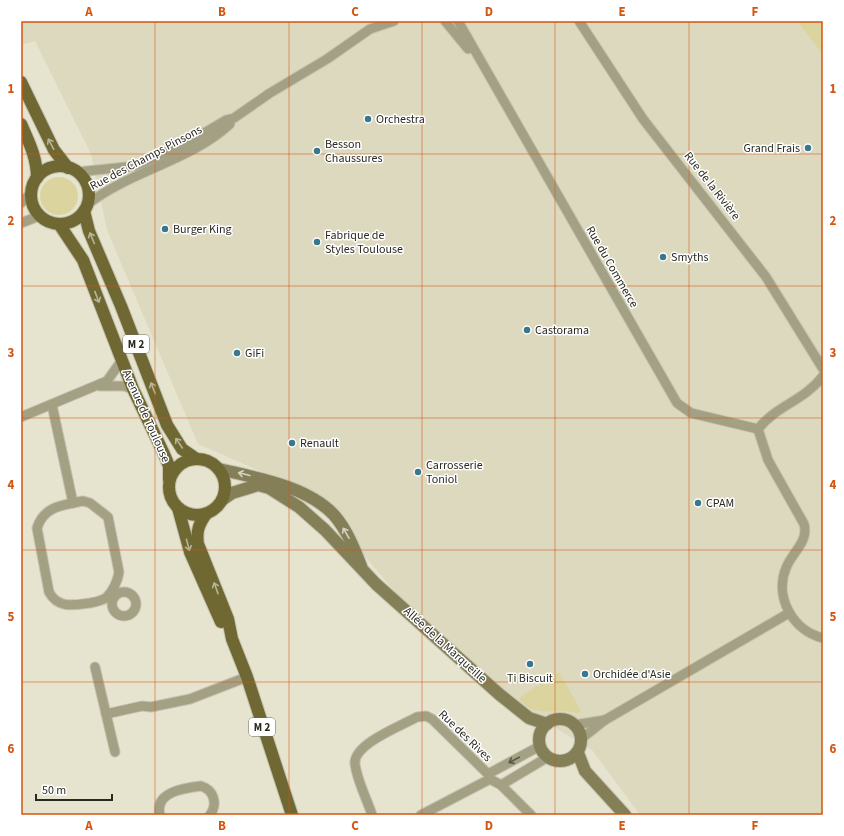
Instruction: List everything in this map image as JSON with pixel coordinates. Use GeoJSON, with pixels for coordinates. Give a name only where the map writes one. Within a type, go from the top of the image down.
{"type":"FeatureCollection","features":[{"type":"Feature","properties":{"kind":"main road"},"geometry":{"type":"LineString","coordinates":[[21,82],[54,150],[86,183],[89,190],[86,208],[78,219],[68,223],[58,224],[48,222],[39,216],[33,205],[31,193],[37,178],[37,166],[21,124]]}},
{"type":"Feature","properties":{"kind":"main road"},"geometry":{"type":"LineString","coordinates":[[37,178],[51,168],[73,170]]}},
{"type":"Feature","properties":{"kind":"main road","name":"Avenue de Toulouse"},"geometry":{"type":"LineString","coordinates":[[86,208],[85,221],[121,306],[167,425],[182,449],[195,458]]}},
{"type":"Feature","properties":{"kind":"main road","name":"Avenue de Toulouse"},"geometry":{"type":"LineString","coordinates":[[58,224],[83,260],[133,389],[169,466],[169,479]]}},
{"type":"Feature","properties":{"kind":"main road"},"geometry":{"type":"LineString","coordinates":[[195,458],[209,460],[219,469],[223,474],[226,487],[222,500],[215,508],[206,514],[191,514],[178,508],[170,495],[169,479],[179,464],[195,458]]}},
{"type":"Feature","properties":{"kind":"main road","name":"M 2"},"geometry":{"type":"LineString","coordinates":[[178,508],[196,567],[222,624],[232,639]]}},
{"type":"Feature","properties":{"kind":"main road","name":"M 2"},"geometry":{"type":"LineString","coordinates":[[206,514],[199,523],[197,535],[198,544],[228,620],[232,639],[292,815]]}},
{"type":"Feature","properties":{"kind":"street","name":"Rue des Champs Pinsons"},"geometry":{"type":"LineString","coordinates":[[86,208],[119,184],[193,149],[229,125],[234,118],[270,93],[327,59],[370,29],[377,21]]}},
{"type":"Feature","properties":{"kind":"street","name":"Rue des Champs Pinsons"},"geometry":{"type":"LineString","coordinates":[[370,29],[394,21]]}},
{"type":"Feature","properties":{"kind":"street","name":"Rue du Commerce"},"geometry":{"type":"LineString","coordinates":[[445,21],[484,66]]}},
{"type":"Feature","properties":{"kind":"street","name":"Rue du Commerce"},"geometry":{"type":"LineString","coordinates":[[458,21],[677,403],[691,414],[758,429]]}},
{"type":"Feature","properties":{"kind":"street","name":"Rue de la Rivière"},"geometry":{"type":"LineString","coordinates":[[579,21],[643,118],[766,276],[823,369]]}},
{"type":"Feature","properties":{"kind":"street","name":"Rue des Champs Pinsons"},"geometry":{"type":"LineString","coordinates":[[73,170],[135,166],[164,155],[226,120],[234,118]]}},
{"type":"Feature","properties":{"kind":"street"},"geometry":{"type":"LineString","coordinates":[[21,203],[31,193]]}},
{"type":"Feature","properties":{"kind":"street"},"geometry":{"type":"LineString","coordinates":[[21,223],[39,216]]}},
{"type":"Feature","properties":{"kind":"street"},"geometry":{"type":"LineString","coordinates":[[21,417],[107,381],[122,360]]}},
{"type":"Feature","properties":{"kind":"street"},"geometry":{"type":"LineString","coordinates":[[823,376],[807,394],[774,413],[758,429],[768,460],[802,519],[806,529],[803,541],[789,560],[783,577],[784,600],[789,613],[806,631],[823,638]]}},
{"type":"Feature","properties":{"kind":"street"},"geometry":{"type":"LineString","coordinates":[[89,389],[105,385],[124,386],[133,389]]}},
{"type":"Feature","properties":{"kind":"street"},"geometry":{"type":"LineString","coordinates":[[52,405],[73,503]]}},
{"type":"Feature","properties":{"kind":"street","name":"Allée de la Marqueille"},"geometry":{"type":"LineString","coordinates":[[219,469],[280,485],[321,504],[333,514],[342,526],[362,569]]}},
{"type":"Feature","properties":{"kind":"street","name":"Allée de la Marqueille"},"geometry":{"type":"LineString","coordinates":[[222,500],[232,493],[244,488],[258,485],[269,488],[299,507],[376,584],[446,647],[529,718],[547,724]]}},
{"type":"Feature","properties":{"kind":"street"},"geometry":{"type":"LineString","coordinates":[[99,601],[116,590],[128,592],[135,599],[136,603],[134,612],[125,616],[118,614],[113,607],[113,601],[116,590],[119,572],[108,517],[105,513],[90,503],[83,501],[56,506],[48,510],[37,528],[49,592],[52,597],[69,606],[99,601],[113,601]]}},
{"type":"Feature","properties":{"kind":"street"},"geometry":{"type":"LineString","coordinates":[[581,739],[605,720],[789,613]]}},
{"type":"Feature","properties":{"kind":"street"},"geometry":{"type":"LineString","coordinates":[[95,667],[115,752]]}},
{"type":"Feature","properties":{"kind":"street"},"geometry":{"type":"LineString","coordinates":[[106,714],[142,706],[152,707],[190,699],[246,677]]}},
{"type":"Feature","properties":{"kind":"street","name":"Rue des Rives"},"geometry":{"type":"LineString","coordinates":[[372,815],[355,763],[357,754],[364,746],[417,717],[426,716],[432,719],[489,777],[501,785],[531,815]]}},
{"type":"Feature","properties":{"kind":"street","name":"Allée de la Marqueille"},"geometry":{"type":"LineString","coordinates":[[529,718],[540,740]]}},
{"type":"Feature","properties":{"kind":"street"},"geometry":{"type":"LineString","coordinates":[[421,815],[489,777],[540,740],[547,724],[560,720],[574,725],[605,720]]}},
{"type":"Feature","properties":{"kind":"street"},"geometry":{"type":"LineString","coordinates":[[574,725],[581,739],[578,753],[586,771],[625,815]]}},
{"type":"Feature","properties":{"kind":"street"},"geometry":{"type":"LineString","coordinates":[[540,740],[548,757],[554,760],[565,761],[586,771]]}},
{"type":"Feature","properties":{"kind":"street"},"geometry":{"type":"LineString","coordinates":[[565,761],[578,753]]}},
{"type":"Feature","properties":{"kind":"street"},"geometry":{"type":"LineString","coordinates":[[501,785],[548,757]]}},
{"type":"Feature","properties":{"kind":"street"},"geometry":{"type":"LineString","coordinates":[[160,815],[159,806],[162,799],[168,794],[201,786],[212,792],[214,808],[210,815]]}},
{"type":"Feature","properties":{"kind":"shaded area"},"geometry":{"type":"Polygon","coordinates":[[[21,21],[797,21],[823,55],[823,815],[640,815],[592,750],[511,701],[398,596],[325,508],[276,478],[198,444],[107,230],[91,154],[35,41],[21,45],[21,21]]]}},
{"type":"Feature","properties":{"kind":"shaded area"},"geometry":{"type":"Polygon","coordinates":[[[797,21],[823,21],[823,55],[797,21]]]}},
{"type":"Feature","properties":{"kind":"shaded area"},"geometry":{"type":"Polygon","coordinates":[[[55,177],[63,177],[73,182],[77,189],[77,203],[73,210],[63,215],[55,215],[45,210],[43,207],[40,200],[40,192],[45,182],[48,180],[55,177]]]}},
{"type":"Feature","properties":{"kind":"shaded area"},"geometry":{"type":"Polygon","coordinates":[[[559,672],[581,711],[578,713],[538,711],[525,705],[519,698],[559,672]]]}},
{"type":"Feature","properties":{"kind":"place","name":"Orchestra"},"geometry":{"type":"Point","coordinates":[368,119]}},
{"type":"Feature","properties":{"kind":"place","name":"Grand Frais"},"geometry":{"type":"Point","coordinates":[808,148]}},
{"type":"Feature","properties":{"kind":"place","name":"Besson Chaussures"},"geometry":{"type":"Point","coordinates":[317,151]}},
{"type":"Feature","properties":{"kind":"place","name":"Burger King"},"geometry":{"type":"Point","coordinates":[165,229]}},
{"type":"Feature","properties":{"kind":"place","name":"Fabrique de Styles Toulouse"},"geometry":{"type":"Point","coordinates":[317,242]}},
{"type":"Feature","properties":{"kind":"place","name":"Smyths"},"geometry":{"type":"Point","coordinates":[663,257]}},
{"type":"Feature","properties":{"kind":"place","name":"Castorama"},"geometry":{"type":"Point","coordinates":[527,330]}},
{"type":"Feature","properties":{"kind":"place","name":"GiFi"},"geometry":{"type":"Point","coordinates":[237,353]}},
{"type":"Feature","properties":{"kind":"place","name":"Renault"},"geometry":{"type":"Point","coordinates":[292,443]}},
{"type":"Feature","properties":{"kind":"place","name":"Carrosserie Toniol"},"geometry":{"type":"Point","coordinates":[418,472]}},
{"type":"Feature","properties":{"kind":"place","name":"CPAM"},"geometry":{"type":"Point","coordinates":[698,503]}},
{"type":"Feature","properties":{"kind":"place","name":"Ti Biscuit"},"geometry":{"type":"Point","coordinates":[530,664]}},
{"type":"Feature","properties":{"kind":"place","name":"Orchidée d'Asie"},"geometry":{"type":"Point","coordinates":[585,674]}}]}
